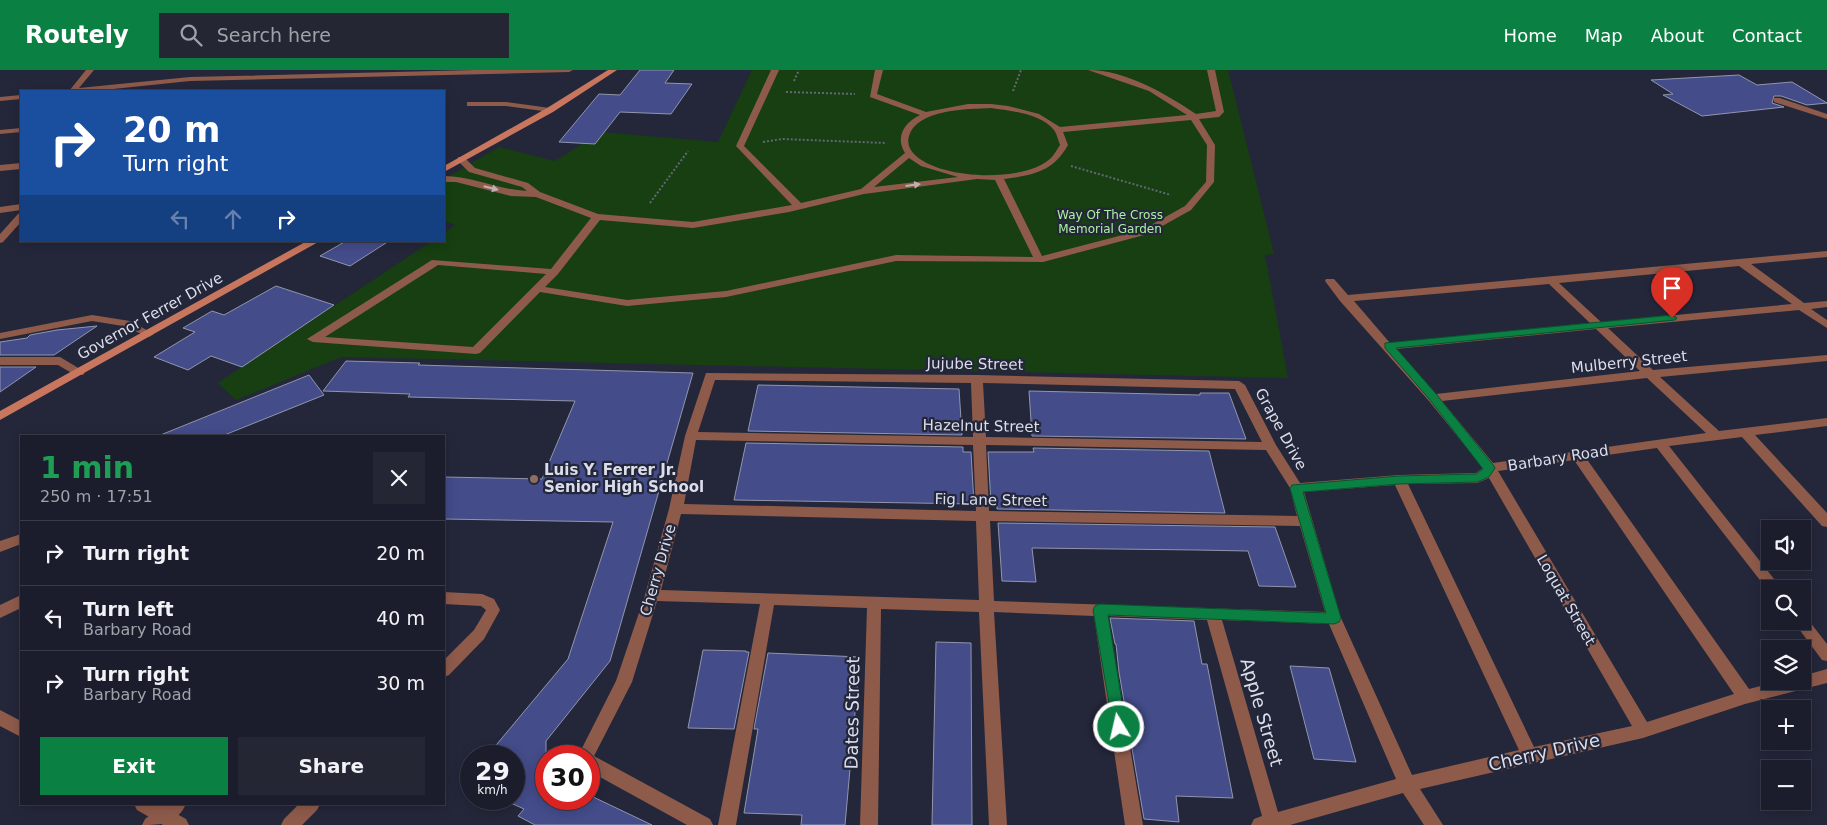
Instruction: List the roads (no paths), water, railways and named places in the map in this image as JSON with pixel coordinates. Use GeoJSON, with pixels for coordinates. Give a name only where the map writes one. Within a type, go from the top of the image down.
{"type":"FeatureCollection","features":[{"type":"Feature","properties":{"kind":"main road"},"geometry":{"type":"LineString","coordinates":[[445,168],[550,110],[613,70]]}},
{"type":"Feature","properties":{"kind":"main road","name":"Governor Ferrer Drive"},"geometry":{"type":"LineString","coordinates":[[0,416],[313,242]]}},
{"type":"Feature","properties":{"kind":"street"},"geometry":{"type":"LineString","coordinates":[[74,90],[90,70]]}},
{"type":"Feature","properties":{"kind":"street"},"geometry":{"type":"LineString","coordinates":[[82,90],[190,79],[569,70]]}},
{"type":"Feature","properties":{"kind":"street"},"geometry":{"type":"LineString","coordinates":[[776,70],[740,146],[799,207]]}},
{"type":"Feature","properties":{"kind":"street"},"geometry":{"type":"LineString","coordinates":[[879,70],[873,95],[926,115]]}},
{"type":"Feature","properties":{"kind":"street"},"geometry":{"type":"LineString","coordinates":[[538,289],[627,303],[726,294],[896,258],[1039,260],[1145,232],[1188,208],[1210,182],[1211,144],[1193,116],[1152,89],[1092,70]]}},
{"type":"Feature","properties":{"kind":"street"},"geometry":{"type":"LineString","coordinates":[[1058,130],[1216,115],[1220,112],[1210,70]]}},
{"type":"Feature","properties":{"kind":"street"},"geometry":{"type":"LineString","coordinates":[[134,90],[139,84]]}},
{"type":"Feature","properties":{"kind":"street"},"geometry":{"type":"LineString","coordinates":[[0,99],[20,97]]}},
{"type":"Feature","properties":{"kind":"street"},"geometry":{"type":"LineString","coordinates":[[1777,100],[1827,117]]}},
{"type":"Feature","properties":{"kind":"street"},"geometry":{"type":"LineString","coordinates":[[470,104],[506,104],[550,110]]}},
{"type":"Feature","properties":{"kind":"street"},"geometry":{"type":"LineString","coordinates":[[462,159],[472,170],[525,185],[537,194],[597,217],[693,225],[799,207],[864,191],[974,178],[999,178],[1036,170],[1054,161],[1064,145],[1058,130],[1043,119],[1023,111],[999,107],[963,106],[926,115],[912,124],[905,134],[904,144],[909,154],[919,162],[934,169],[974,178]]}},
{"type":"Feature","properties":{"kind":"street"},"geometry":{"type":"LineString","coordinates":[[0,132],[20,130]]}},
{"type":"Feature","properties":{"kind":"street"},"geometry":{"type":"LineString","coordinates":[[864,191],[909,154]]}},
{"type":"Feature","properties":{"kind":"street"},"geometry":{"type":"LineString","coordinates":[[0,168],[20,166]]}},
{"type":"Feature","properties":{"kind":"street"},"geometry":{"type":"LineString","coordinates":[[445,178],[456,179],[511,193],[537,194]]}},
{"type":"Feature","properties":{"kind":"street"},"geometry":{"type":"LineString","coordinates":[[999,178],[1039,260]]}},
{"type":"Feature","properties":{"kind":"street"},"geometry":{"type":"LineString","coordinates":[[0,210],[20,207]]}},
{"type":"Feature","properties":{"kind":"street"},"geometry":{"type":"LineString","coordinates":[[0,240],[20,217]]}},
{"type":"Feature","properties":{"kind":"street"},"geometry":{"type":"LineString","coordinates":[[554,272],[436,262],[313,339],[476,350],[554,272],[597,217]]}},
{"type":"Feature","properties":{"kind":"street"},"geometry":{"type":"LineString","coordinates":[[1344,299],[1551,282],[1827,254]]}},
{"type":"Feature","properties":{"kind":"street"},"geometry":{"type":"LineString","coordinates":[[1742,263],[1827,325]]}},
{"type":"Feature","properties":{"kind":"street","name":"Loquat Street"},"geometry":{"type":"LineString","coordinates":[[1330,282],[1434,398],[1490,468],[1644,731]]}},
{"type":"Feature","properties":{"kind":"street"},"geometry":{"type":"LineString","coordinates":[[1551,282],[1715,435]]}},
{"type":"Feature","properties":{"kind":"street"},"geometry":{"type":"LineString","coordinates":[[1389,346],[1827,304]]}},
{"type":"Feature","properties":{"kind":"street"},"geometry":{"type":"LineString","coordinates":[[0,336],[92,318],[126,323],[149,334]]}},
{"type":"Feature","properties":{"kind":"street","name":"Mulberry Street"},"geometry":{"type":"LineString","coordinates":[[1434,398],[1650,374],[1827,358]]}},
{"type":"Feature","properties":{"kind":"street"},"geometry":{"type":"LineString","coordinates":[[0,361],[60,362],[79,372]]}},
{"type":"Feature","properties":{"kind":"street","name":"Jujube Street"},"geometry":{"type":"LineString","coordinates":[[710,376],[977,379],[1239,385]]}},
{"type":"Feature","properties":{"kind":"street","name":"Cherry Drive"},"geometry":{"type":"LineString","coordinates":[[592,745],[624,682],[652,595],[676,508],[691,436],[710,376]]}},
{"type":"Feature","properties":{"kind":"street"},"geometry":{"type":"LineString","coordinates":[[977,379],[984,516],[985,605],[998,825]]}},
{"type":"Feature","properties":{"kind":"street","name":"Grape Drive"},"geometry":{"type":"LineString","coordinates":[[1239,385],[1270,446],[1296,488]]}},
{"type":"Feature","properties":{"kind":"street","name":"Barbary Road"},"geometry":{"type":"LineString","coordinates":[[1296,488],[1399,480],[1477,478],[1485,474],[1490,468],[1660,442],[1826,422]]}},
{"type":"Feature","properties":{"kind":"street"},"geometry":{"type":"LineString","coordinates":[[1744,431],[1827,522]]}},
{"type":"Feature","properties":{"kind":"street","name":"Hazelnut Street"},"geometry":{"type":"LineString","coordinates":[[691,436],[1270,446]]}},
{"type":"Feature","properties":{"kind":"street"},"geometry":{"type":"LineString","coordinates":[[1660,442],[1768,580]]}},
{"type":"Feature","properties":{"kind":"street"},"geometry":{"type":"LineString","coordinates":[[1577,455],[1745,697]]}},
{"type":"Feature","properties":{"kind":"street"},"geometry":{"type":"LineString","coordinates":[[1399,480],[1530,755]]}},
{"type":"Feature","properties":{"kind":"street"},"geometry":{"type":"LineString","coordinates":[[1296,488],[1334,618],[1407,784],[1434,825]]}},
{"type":"Feature","properties":{"kind":"street","name":"Fig Lane Street"},"geometry":{"type":"LineString","coordinates":[[676,508],[984,516],[1306,521]]}},
{"type":"Feature","properties":{"kind":"street"},"geometry":{"type":"LineString","coordinates":[[0,547],[20,538]]}},
{"type":"Feature","properties":{"kind":"street"},"geometry":{"type":"LineString","coordinates":[[652,595],[1334,618]]}},
{"type":"Feature","properties":{"kind":"street"},"geometry":{"type":"LineString","coordinates":[[445,598],[482,600],[489,603],[493,610],[490,620],[478,636],[445,669]]}},
{"type":"Feature","properties":{"kind":"street"},"geometry":{"type":"LineString","coordinates":[[727,825],[768,599]]}},
{"type":"Feature","properties":{"kind":"street"},"geometry":{"type":"LineString","coordinates":[[0,612],[20,602]]}},
{"type":"Feature","properties":{"kind":"street","name":"Dates Street"},"geometry":{"type":"LineString","coordinates":[[870,825],[874,602]]}},
{"type":"Feature","properties":{"kind":"street"},"geometry":{"type":"LineString","coordinates":[[1100,610],[1134,825]]}},
{"type":"Feature","properties":{"kind":"street","name":"Apple Street"},"geometry":{"type":"LineString","coordinates":[[1213,613],[1266,824]]}},
{"type":"Feature","properties":{"kind":"street"},"geometry":{"type":"LineString","coordinates":[[1808,630],[1827,654]]}},
{"type":"Feature","properties":{"kind":"street","name":"Cherry Drive"},"geometry":{"type":"LineString","coordinates":[[1266,824],[1407,784],[1644,731],[1745,697],[1827,676]]}},
{"type":"Feature","properties":{"kind":"street"},"geometry":{"type":"LineString","coordinates":[[0,717],[20,729]]}},
{"type":"Feature","properties":{"kind":"street"},"geometry":{"type":"LineString","coordinates":[[600,768],[704,825]]}},
{"type":"Feature","properties":{"kind":"street"},"geometry":{"type":"LineString","coordinates":[[144,805],[157,820],[180,825]]}},
{"type":"Feature","properties":{"kind":"street"},"geometry":{"type":"LineString","coordinates":[[157,820],[176,805]]}},
{"type":"Feature","properties":{"kind":"street"},"geometry":{"type":"LineString","coordinates":[[290,825],[310,805]]}},
{"type":"Feature","properties":{"kind":"place","name":"Luis Y. Ferrer Jr. Senior High School"},"geometry":{"type":"Point","coordinates":[534,479]}},
{"type":"Feature","properties":{"kind":"park label","name":"Way Of The Cross Memorial Garden"},"geometry":{"type":"Point","coordinates":[1110,222]}}]}
